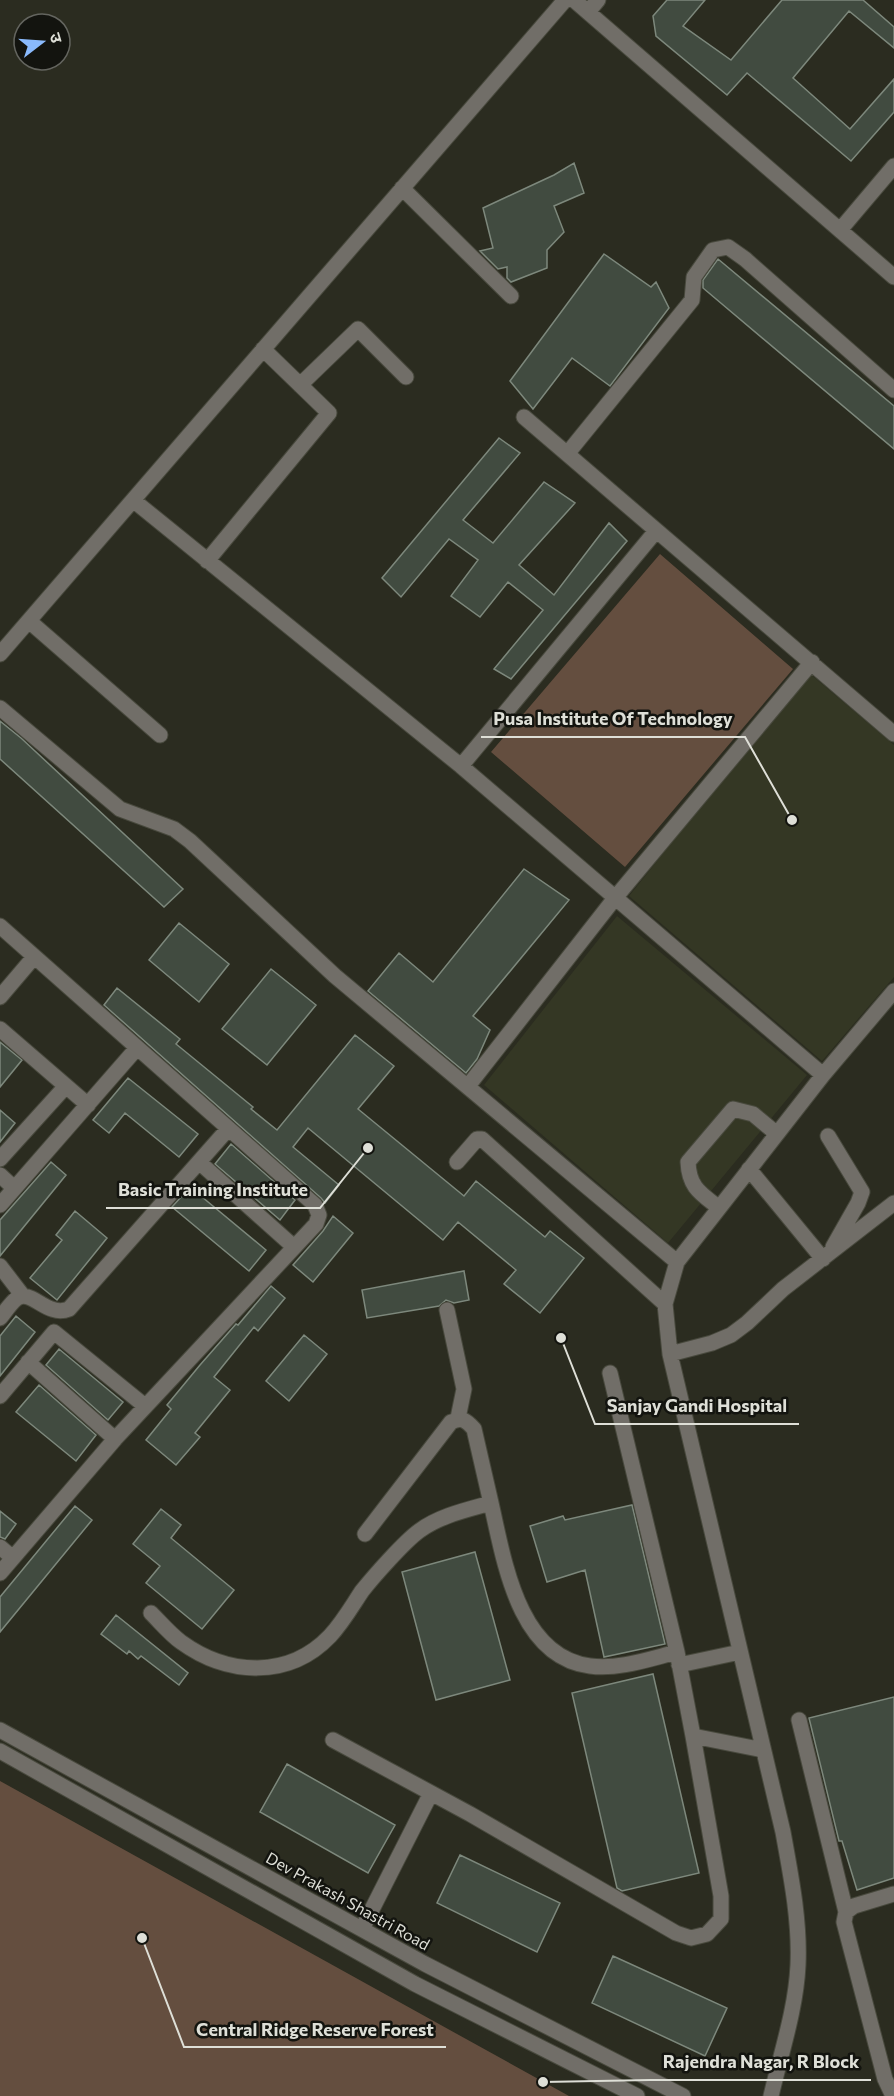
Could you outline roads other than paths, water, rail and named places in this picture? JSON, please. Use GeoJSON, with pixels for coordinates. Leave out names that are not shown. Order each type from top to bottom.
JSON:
{"type":"FeatureCollection","features":[{"type":"Feature","properties":{"kind":"street"},"geometry":{"type":"LineString","coordinates":[[0,654],[565,0]]}},
{"type":"Feature","properties":{"kind":"street"},"geometry":{"type":"LineString","coordinates":[[574,0],[593,6],[894,277]]}},
{"type":"Feature","properties":{"kind":"street"},"geometry":{"type":"LineString","coordinates":[[840,230],[894,166]]}},
{"type":"Feature","properties":{"kind":"street"},"geometry":{"type":"LineString","coordinates":[[402,188],[511,296]]}},
{"type":"Feature","properties":{"kind":"street"},"geometry":{"type":"LineString","coordinates":[[567,454],[692,300],[694,277],[713,250],[728,247],[746,258],[894,390]]}},
{"type":"Feature","properties":{"kind":"street"},"geometry":{"type":"LineString","coordinates":[[300,385],[358,329],[406,376]]}},
{"type":"Feature","properties":{"kind":"street"},"geometry":{"type":"LineString","coordinates":[[207,561],[329,413],[263,349]]}},
{"type":"Feature","properties":{"kind":"street"},"geometry":{"type":"LineString","coordinates":[[524,417],[894,734]]}},
{"type":"Feature","properties":{"kind":"street"},"geometry":{"type":"LineString","coordinates":[[133,500],[460,766],[824,1075]]}},
{"type":"Feature","properties":{"kind":"street"},"geometry":{"type":"LineString","coordinates":[[460,766],[656,531]]}},
{"type":"Feature","properties":{"kind":"street"},"geometry":{"type":"LineString","coordinates":[[29,621],[160,735]]}},
{"type":"Feature","properties":{"kind":"street"},"geometry":{"type":"LineString","coordinates":[[468,1086],[615,898],[812,662]]}},
{"type":"Feature","properties":{"kind":"street"},"geometry":{"type":"LineString","coordinates":[[0,708],[120,809],[174,829],[190,841],[335,976],[677,1262]]}},
{"type":"Feature","properties":{"kind":"street"},"geometry":{"type":"LineString","coordinates":[[0,926],[315,1205],[318,1215],[316,1224],[115,1438],[0,1573]]}},
{"type":"Feature","properties":{"kind":"street"},"geometry":{"type":"LineString","coordinates":[[0,998],[34,957]]}},
{"type":"Feature","properties":{"kind":"street"},"geometry":{"type":"LineString","coordinates":[[771,2096],[790,2020],[798,1965],[793,1888],[783,1832],[670,1354],[665,1304],[677,1262],[748,1169],[894,991]]}},
{"type":"Feature","properties":{"kind":"street"},"geometry":{"type":"LineString","coordinates":[[2,1036],[88,1105]]}},
{"type":"Feature","properties":{"kind":"street"},"geometry":{"type":"LineString","coordinates":[[0,1204],[137,1048]]}},
{"type":"Feature","properties":{"kind":"street"},"geometry":{"type":"LineString","coordinates":[[0,1159],[66,1086]]}},
{"type":"Feature","properties":{"kind":"street"},"geometry":{"type":"LineString","coordinates":[[718,1207],[698,1191],[688,1177],[688,1162],[733,1109],[753,1114],[777,1134]]}},
{"type":"Feature","properties":{"kind":"street"},"geometry":{"type":"LineString","coordinates":[[0,1318],[16,1299],[23,1296],[30,1297],[52,1311],[61,1312],[69,1309],[228,1129]]}},
{"type":"Feature","properties":{"kind":"street"},"geometry":{"type":"LineString","coordinates":[[826,1257],[858,1203],[862,1192],[828,1136]]}},
{"type":"Feature","properties":{"kind":"street"},"geometry":{"type":"LineString","coordinates":[[457,1162],[477,1139],[482,1139],[665,1304]]}},
{"type":"Feature","properties":{"kind":"street"},"geometry":{"type":"LineString","coordinates":[[199,1162],[294,1247]]}},
{"type":"Feature","properties":{"kind":"street"},"geometry":{"type":"LineString","coordinates":[[748,1169],[826,1257]]}},
{"type":"Feature","properties":{"kind":"street"},"geometry":{"type":"LineString","coordinates":[[0,1175],[14,1188]]}},
{"type":"Feature","properties":{"kind":"street"},"geometry":{"type":"LineString","coordinates":[[670,1354],[731,1335],[783,1289],[894,1203]]}},
{"type":"Feature","properties":{"kind":"street"},"geometry":{"type":"LineString","coordinates":[[0,1266],[23,1296]]}},
{"type":"Feature","properties":{"kind":"street"},"geometry":{"type":"LineString","coordinates":[[447,1310],[464,1389],[459,1419]]}},
{"type":"Feature","properties":{"kind":"street"},"geometry":{"type":"LineString","coordinates":[[0,1396],[54,1332],[146,1407]]}},
{"type":"Feature","properties":{"kind":"street"},"geometry":{"type":"LineString","coordinates":[[28,1362],[115,1438]]}},
{"type":"Feature","properties":{"kind":"street"},"geometry":{"type":"LineString","coordinates":[[333,1740],[431,1793],[676,1933],[691,1938],[707,1934],[721,1919],[721,1896],[678,1659],[610,1373]]}},
{"type":"Feature","properties":{"kind":"street"},"geometry":{"type":"LineString","coordinates":[[365,1534],[451,1422],[459,1419],[466,1420],[474,1429],[503,1558],[518,1603],[537,1635],[559,1656],[590,1666],[622,1665],[740,1652]]}},
{"type":"Feature","properties":{"kind":"street"},"geometry":{"type":"LineString","coordinates":[[151,1613],[180,1642],[209,1658],[246,1669],[279,1666],[315,1650],[332,1634],[363,1590],[419,1531],[450,1515],[490,1503]]}},
{"type":"Feature","properties":{"kind":"street"},"geometry":{"type":"LineString","coordinates":[[0,1547],[13,1558]]}},
{"type":"Feature","properties":{"kind":"street"},"geometry":{"type":"LineString","coordinates":[[799,1720],[846,1912],[844,1922],[885,2079],[893,2096]]}},
{"type":"Feature","properties":{"kind":"street","name":"Dev Prakash Shastri Road"},"geometry":{"type":"LineString","coordinates":[[0,1730],[425,1964],[682,2096]]}},
{"type":"Feature","properties":{"kind":"street"},"geometry":{"type":"LineString","coordinates":[[693,1736],[763,1750]]}},
{"type":"Feature","properties":{"kind":"street"},"geometry":{"type":"LineString","coordinates":[[0,1751],[415,1984],[637,2096]]}},
{"type":"Feature","properties":{"kind":"street"},"geometry":{"type":"LineString","coordinates":[[362,1929],[431,1793]]}},
{"type":"Feature","properties":{"kind":"street"},"geometry":{"type":"LineString","coordinates":[[846,1912],[854,1906],[894,1894]]}},
{"type":"Feature","properties":{"kind":"place","name":"Pusa Institute Of Technology"},"geometry":{"type":"Point","coordinates":[792,820]}},
{"type":"Feature","properties":{"kind":"place","name":"Basic Training Institute"},"geometry":{"type":"Point","coordinates":[368,1148]}},
{"type":"Feature","properties":{"kind":"place","name":"Sanjay Gandi Hospital"},"geometry":{"type":"Point","coordinates":[561,1338]}},
{"type":"Feature","properties":{"kind":"place","name":"Central Ridge Reserve Forest"},"geometry":{"type":"Point","coordinates":[142,1938]}},
{"type":"Feature","properties":{"kind":"place","name":"Rajendra Nagar, R Block"},"geometry":{"type":"Point","coordinates":[543,2082]}}]}
